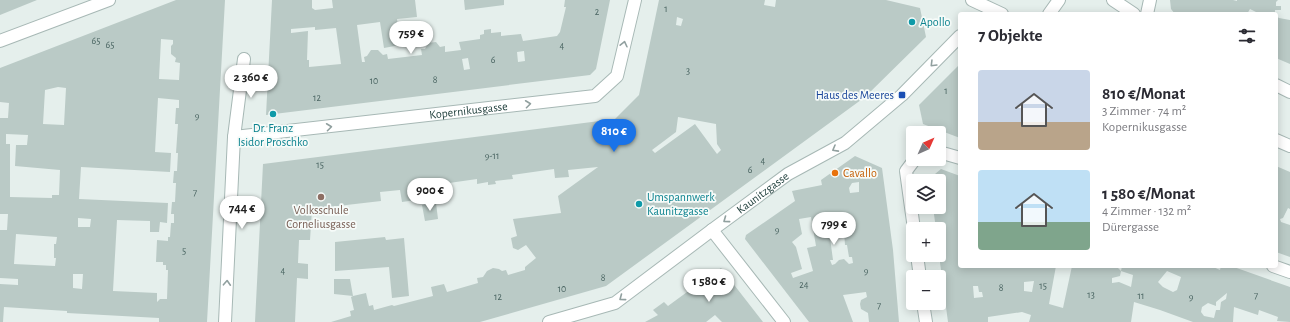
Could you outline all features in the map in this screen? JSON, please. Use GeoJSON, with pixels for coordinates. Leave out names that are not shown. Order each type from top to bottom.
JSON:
{"type":"FeatureCollection","features":[{"type":"Feature","properties":{"kind":"street"},"geometry":{"type":"LineString","coordinates":[[0,41],[109,0]]}},
{"type":"Feature","properties":{"kind":"street","name":"Kopernikusgasse"},"geometry":{"type":"LineString","coordinates":[[234,137],[595,96],[616,76],[634,0]]}},
{"type":"Feature","properties":{"kind":"street"},"geometry":{"type":"LineString","coordinates":[[972,0],[998,12]]}},
{"type":"Feature","properties":{"kind":"street"},"geometry":{"type":"LineString","coordinates":[[1050,12],[1059,0]]}},
{"type":"Feature","properties":{"kind":"street"},"geometry":{"type":"LineString","coordinates":[[1113,0],[1131,12]]}},
{"type":"Feature","properties":{"kind":"street"},"geometry":{"type":"LineString","coordinates":[[1147,12],[1150,0]]}},
{"type":"Feature","properties":{"kind":"street","name":"Kaunitzgasse"},"geometry":{"type":"LineString","coordinates":[[549,322],[615,303],[788,174],[845,143],[902,95],[958,38]]}},
{"type":"Feature","properties":{"kind":"street"},"geometry":{"type":"LineString","coordinates":[[225,322],[234,137],[244,59]]}},
{"type":"Feature","properties":{"kind":"street"},"geometry":{"type":"LineString","coordinates":[[1278,86],[1290,92]]}},
{"type":"Feature","properties":{"kind":"street"},"geometry":{"type":"LineString","coordinates":[[1278,141],[1290,146]]}},
{"type":"Feature","properties":{"kind":"street"},"geometry":{"type":"LineString","coordinates":[[946,154],[958,157]]}},
{"type":"Feature","properties":{"kind":"street"},"geometry":{"type":"LineString","coordinates":[[910,166],[906,171],[913,222]]}},
{"type":"Feature","properties":{"kind":"street"},"geometry":{"type":"LineString","coordinates":[[712,230],[784,322]]}},
{"type":"Feature","properties":{"kind":"street"},"geometry":{"type":"LineString","coordinates":[[1278,268],[1290,272]]}},
{"type":"Feature","properties":{"kind":"street"},"geometry":{"type":"LineString","coordinates":[[924,310],[926,322]]}},
{"type":"Feature","properties":{"kind":"building"},"geometry":{"type":"Polygon","coordinates":[[[0,0],[37,0],[0,15],[0,0]]]}},
{"type":"Feature","properties":{"kind":"building"},"geometry":{"type":"Polygon","coordinates":[[[176,0],[225,0],[207,322],[159,322],[159,318],[67,313],[67,311],[4,307],[3,322],[0,322],[0,284],[18,285],[18,279],[0,278],[0,230],[7,230],[8,214],[0,214],[0,118],[8,118],[9,103],[0,102],[0,68],[176,0]],[[161,39],[159,79],[179,80],[180,63],[175,62],[176,58],[171,54],[173,40],[161,39]],[[58,87],[45,90],[43,124],[64,125],[66,88],[58,87]],[[158,98],[155,152],[171,153],[170,172],[81,167],[79,199],[168,203],[167,223],[160,222],[159,232],[150,232],[150,221],[117,220],[113,291],[157,293],[157,302],[160,299],[167,299],[168,270],[166,270],[166,265],[163,265],[163,262],[156,262],[157,240],[168,241],[168,237],[170,237],[171,223],[174,223],[174,214],[171,214],[172,202],[175,202],[176,183],[173,183],[174,171],[177,171],[178,153],[176,153],[178,124],[175,124],[176,108],[179,108],[179,100],[158,98]],[[6,134],[6,144],[10,144],[10,197],[52,198],[52,195],[59,195],[60,170],[15,166],[16,145],[27,145],[28,135],[6,134]],[[78,218],[78,227],[90,227],[91,219],[78,218]],[[16,234],[14,264],[55,266],[56,258],[54,258],[54,244],[56,244],[57,237],[16,234]],[[73,274],[73,288],[82,289],[83,274],[73,274]]]}},
{"type":"Feature","properties":{"kind":"building"},"geometry":{"type":"Polygon","coordinates":[[[272,0],[312,0],[312,8],[315,10],[333,8],[332,0],[415,0],[417,17],[397,19],[400,45],[384,48],[380,22],[357,25],[362,62],[365,62],[364,57],[367,56],[371,50],[378,50],[383,55],[387,54],[388,59],[422,55],[421,49],[425,49],[428,43],[436,42],[440,47],[445,46],[445,52],[461,50],[459,42],[480,39],[480,35],[484,34],[484,30],[491,29],[491,33],[501,32],[501,36],[521,34],[523,41],[557,36],[560,32],[566,7],[564,7],[565,0],[610,0],[596,69],[590,75],[266,115],[272,0]],[[315,27],[291,29],[291,33],[308,31],[307,60],[309,60],[309,67],[341,64],[336,28],[315,30],[315,27]],[[524,51],[517,52],[518,62],[525,61],[524,51]],[[468,58],[462,59],[464,70],[470,69],[468,58]]]}},
{"type":"Feature","properties":{"kind":"building"},"geometry":{"type":"Polygon","coordinates":[[[464,0],[504,0],[504,5],[465,10],[464,0]]]}},
{"type":"Feature","properties":{"kind":"building"},"geometry":{"type":"Polygon","coordinates":[[[659,0],[765,0],[764,5],[775,7],[776,0],[886,0],[920,8],[926,37],[865,97],[606,286],[480,322],[331,322],[351,316],[350,311],[354,310],[351,297],[366,293],[369,306],[373,305],[374,310],[433,296],[431,287],[444,284],[447,292],[478,283],[477,278],[483,277],[487,271],[493,268],[502,271],[506,270],[508,275],[525,270],[525,267],[536,258],[526,245],[518,250],[513,248],[511,238],[517,236],[513,219],[561,213],[558,196],[598,167],[568,170],[569,177],[555,178],[554,169],[512,175],[513,179],[495,181],[496,184],[488,185],[488,182],[477,184],[477,179],[414,188],[416,200],[402,202],[400,190],[380,192],[381,201],[312,209],[310,240],[299,240],[298,263],[308,264],[308,279],[297,278],[295,322],[255,322],[263,164],[615,119],[639,95],[659,0]],[[677,17],[676,25],[681,26],[683,19],[677,17]],[[678,117],[676,132],[652,150],[655,153],[695,124],[717,154],[721,150],[717,144],[716,124],[678,117]]]}},
{"type":"Feature","properties":{"kind":"building"},"geometry":{"type":"Polygon","coordinates":[[[1170,0],[1278,0],[1276,2],[1276,6],[1281,6],[1281,10],[1275,10],[1275,12],[1256,12],[1250,9],[1248,12],[1173,12],[1171,9],[1170,0]]]}},
{"type":"Feature","properties":{"kind":"building"},"geometry":{"type":"Polygon","coordinates":[[[1278,17],[1290,20],[1290,64],[1278,59],[1278,17]]]}},
{"type":"Feature","properties":{"kind":"building"},"geometry":{"type":"Polygon","coordinates":[[[958,66],[958,137],[946,133],[946,126],[928,126],[923,124],[919,105],[958,66]]]}},
{"type":"Feature","properties":{"kind":"building"},"geometry":{"type":"Polygon","coordinates":[[[855,156],[882,168],[893,250],[899,322],[869,322],[868,313],[861,309],[860,304],[861,300],[867,297],[866,292],[843,295],[853,322],[809,322],[745,239],[746,235],[795,201],[792,191],[822,185],[821,180],[855,156]],[[859,182],[852,183],[849,188],[850,193],[859,192],[859,182]],[[842,213],[827,215],[833,260],[830,260],[832,265],[839,260],[844,259],[849,264],[853,263],[852,257],[849,257],[847,245],[845,245],[844,231],[839,231],[839,224],[844,224],[842,213]],[[811,217],[799,219],[802,234],[792,242],[796,247],[802,269],[791,273],[793,278],[813,271],[807,248],[816,246],[811,217]]]}},
{"type":"Feature","properties":{"kind":"building"},"geometry":{"type":"Polygon","coordinates":[[[1278,167],[1290,172],[1290,209],[1288,208],[1283,218],[1280,219],[1281,222],[1290,225],[1290,257],[1278,253],[1278,167]]]}},
{"type":"Feature","properties":{"kind":"building"},"geometry":{"type":"Polygon","coordinates":[[[941,169],[958,175],[958,268],[1056,268],[1049,304],[1063,308],[1072,268],[1118,268],[1121,271],[1122,268],[1216,268],[1220,270],[1220,268],[1237,268],[1290,287],[1290,322],[1277,321],[1278,317],[1259,310],[1258,315],[1234,307],[1233,322],[1193,322],[1134,302],[1131,322],[1029,322],[1031,315],[1022,312],[988,317],[988,322],[948,322],[946,307],[946,270],[941,270],[940,262],[946,262],[946,222],[935,222],[934,214],[946,214],[946,174],[935,174],[941,169]],[[1121,271],[1120,276],[1112,278],[1112,283],[1119,282],[1131,287],[1133,275],[1121,271]],[[1167,271],[1158,282],[1163,287],[1173,292],[1177,290],[1181,277],[1167,271]],[[1034,281],[1024,282],[1024,291],[1032,292],[1034,281]],[[973,286],[974,298],[983,297],[982,292],[979,292],[978,286],[973,286]],[[1227,293],[1216,302],[1216,306],[1208,303],[1202,307],[1201,312],[1204,316],[1214,318],[1216,310],[1220,310],[1221,302],[1226,299],[1227,293]]]}},
{"type":"Feature","properties":{"kind":"building"},"geometry":{"type":"Polygon","coordinates":[[[436,203],[438,219],[425,221],[422,205],[436,203]]]}},
{"type":"Feature","properties":{"kind":"building"},"geometry":{"type":"Polygon","coordinates":[[[385,237],[386,240],[404,238],[409,296],[392,298],[389,267],[335,271],[335,242],[385,237]]]}},
{"type":"Feature","properties":{"kind":"building"},"geometry":{"type":"Polygon","coordinates":[[[721,268],[763,322],[722,322],[715,315],[706,322],[645,322],[658,315],[653,310],[664,302],[668,306],[698,284],[694,279],[703,271],[708,278],[721,268]]]}},
{"type":"Feature","properties":{"kind":"building"},"geometry":{"type":"Polygon","coordinates":[[[334,279],[350,279],[353,296],[334,294],[334,279]]]}},
{"type":"Feature","properties":{"kind":"place","name":"Apollo"},"geometry":{"type":"Point","coordinates":[912,22]}},
{"type":"Feature","properties":{"kind":"place","name":"Haus des Meeres"},"geometry":{"type":"Point","coordinates":[902,95]}},
{"type":"Feature","properties":{"kind":"place","name":"Dr. Franz Isidor Proschko"},"geometry":{"type":"Point","coordinates":[273,114]}},
{"type":"Feature","properties":{"kind":"place","name":"Cavallo"},"geometry":{"type":"Point","coordinates":[835,173]}},
{"type":"Feature","properties":{"kind":"place","name":"Volksschule Corneliusgasse"},"geometry":{"type":"Point","coordinates":[321,197]}},
{"type":"Feature","properties":{"kind":"place","name":"Umspannwerk Kaunitzgasse"},"geometry":{"type":"Point","coordinates":[639,204]}}]}
